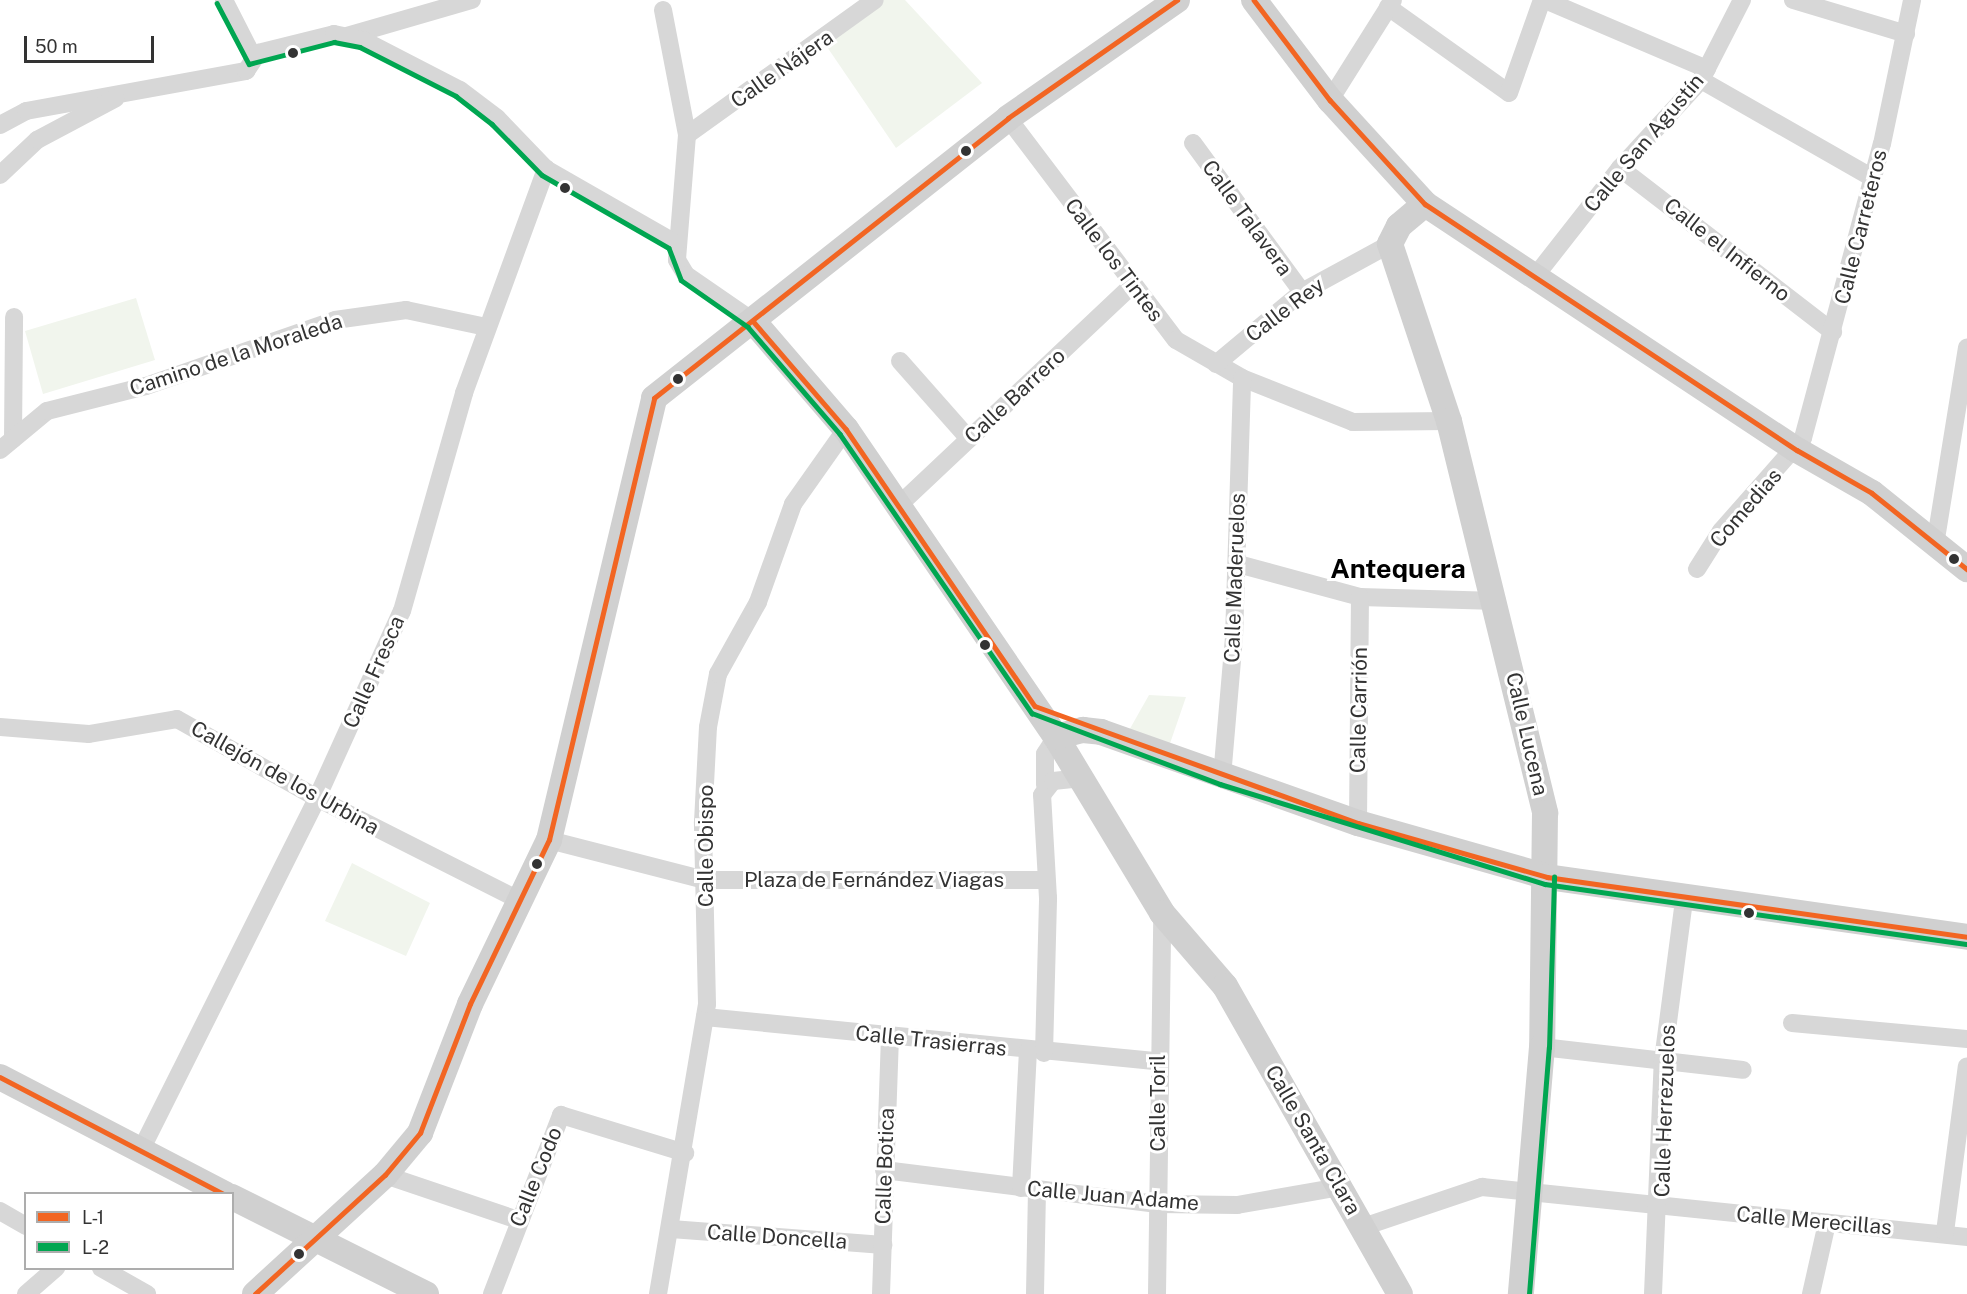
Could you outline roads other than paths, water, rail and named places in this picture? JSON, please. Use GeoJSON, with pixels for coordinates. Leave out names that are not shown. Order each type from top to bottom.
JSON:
{"type":"FeatureCollection","features":[{"type":"Feature","properties":{"kind":"street"},"geometry":{"type":"LineString","coordinates":[[224,0],[254,57]]}},
{"type":"Feature","properties":{"kind":"street"},"geometry":{"type":"LineString","coordinates":[[0,125],[26,111],[246,70],[254,57],[307,39],[345,36],[472,0]]}},
{"type":"Feature","properties":{"kind":"street","name":"Calle Nájera"},"geometry":{"type":"LineString","coordinates":[[687,135],[874,0]]}},
{"type":"Feature","properties":{"kind":"street"},"geometry":{"type":"LineString","coordinates":[[255,1294],[385,1175],[420,1133],[470,1004],[549,840],[654,398],[1008,118],[1177,0]]}},
{"type":"Feature","properties":{"kind":"street"},"geometry":{"type":"LineString","coordinates":[[1330,100],[1390,3],[1509,93],[1544,0],[1704,74],[1873,178]]}},
{"type":"Feature","properties":{"kind":"street","name":"Calle San Agustín"},"geometry":{"type":"LineString","coordinates":[[1533,279],[1620,168],[1704,74],[1742,0]]}},
{"type":"Feature","properties":{"kind":"street"},"geometry":{"type":"LineString","coordinates":[[1793,0],[1906,34]]}},
{"type":"Feature","properties":{"kind":"street","name":"Calle Carreteros"},"geometry":{"type":"LineString","coordinates":[[1797,450],[1833,332],[1873,178],[1912,0]]}},
{"type":"Feature","properties":{"kind":"street"},"geometry":{"type":"LineString","coordinates":[[1261,9],[1330,100],[1425,204],[1533,279],[1797,450],[1872,493],[1967,569]]}},
{"type":"Feature","properties":{"kind":"street"},"geometry":{"type":"LineString","coordinates":[[663,10],[687,135],[675,243],[686,274],[753,321]]}},
{"type":"Feature","properties":{"kind":"street"},"geometry":{"type":"LineString","coordinates":[[345,36],[401,58],[460,90],[497,118],[546,169],[675,243]]}},
{"type":"Feature","properties":{"kind":"street"},"geometry":{"type":"LineString","coordinates":[[0,175],[37,140],[120,95]]}},
{"type":"Feature","properties":{"kind":"street","name":"Calle los Tintes"},"geometry":{"type":"LineString","coordinates":[[1008,118],[1131,286],[1176,340],[1242,378],[1353,422],[1449,421]]}},
{"type":"Feature","properties":{"kind":"street","name":"Calle Talavera"},"geometry":{"type":"LineString","coordinates":[[1192,143],[1302,292]]}},
{"type":"Feature","properties":{"kind":"street","name":"Calle el Infierno"},"geometry":{"type":"LineString","coordinates":[[1620,168],[1833,332]]}},
{"type":"Feature","properties":{"kind":"street","name":"Calle Fresca"},"geometry":{"type":"LineString","coordinates":[[141,1150],[317,798],[402,611],[486,327],[546,169]]}},
{"type":"Feature","properties":{"kind":"street"},"geometry":{"type":"LineString","coordinates":[[1390,244],[1400,226],[1425,204]]}},
{"type":"Feature","properties":{"kind":"street","name":"Calle Rey"},"geometry":{"type":"LineString","coordinates":[[1216,364],[1302,292],[1390,244]]}},
{"type":"Feature","properties":{"kind":"street","name":"Calle Lucena"},"geometry":{"type":"LineString","coordinates":[[1390,244],[1449,421],[1497,601],[1545,813],[1547,877],[1542,1047],[1528,1190],[1521,1294]]}},
{"type":"Feature","properties":{"kind":"street","name":"Calle Barrero"},"geometry":{"type":"LineString","coordinates":[[899,505],[1131,286]]}},
{"type":"Feature","properties":{"kind":"street","name":"Camino de la Moraleda"},"geometry":{"type":"LineString","coordinates":[[7,445],[47,411],[146,386],[335,320],[406,310],[486,327]]}},
{"type":"Feature","properties":{"kind":"street","name":"Calle Santa Clara"},"geometry":{"type":"LineString","coordinates":[[753,321],[846,429],[1056,737],[1162,913],[1225,986],[1400,1294]]}},
{"type":"Feature","properties":{"kind":"street"},"geometry":{"type":"LineString","coordinates":[[7,323],[7,445]]}},
{"type":"Feature","properties":{"kind":"street"},"geometry":{"type":"LineString","coordinates":[[1935,545],[1967,348]]}},
{"type":"Feature","properties":{"kind":"street"},"geometry":{"type":"LineString","coordinates":[[900,361],[969,439]]}},
{"type":"Feature","properties":{"kind":"street","name":"Calle Maderuelos"},"geometry":{"type":"LineString","coordinates":[[1222,777],[1238,564],[1242,378]]}},
{"type":"Feature","properties":{"kind":"street","name":"Calle Obispo"},"geometry":{"type":"LineString","coordinates":[[658,1294],[685,1153],[705,1017],[708,727],[718,674],[758,602],[793,504],[846,429]]}},
{"type":"Feature","properties":{"kind":"street","name":"Comedias"},"geometry":{"type":"LineString","coordinates":[[1697,569],[1721,531],[1797,450]]}},
{"type":"Feature","properties":{"kind":"street"},"geometry":{"type":"LineString","coordinates":[[1238,564],[1360,597],[1497,601]]}},
{"type":"Feature","properties":{"kind":"street","name":"Calle Carrión"},"geometry":{"type":"LineString","coordinates":[[1358,823],[1360,597]]}},
{"type":"Feature","properties":{"kind":"street"},"geometry":{"type":"LineString","coordinates":[[1035,706],[1092,731],[1358,823],[1547,877],[1685,893],[1967,937]]}},
{"type":"Feature","properties":{"kind":"street","name":"Callejón de los Urbina"},"geometry":{"type":"LineString","coordinates":[[0,727],[89,734],[177,719],[317,798],[521,901]]}},
{"type":"Feature","properties":{"kind":"street"},"geometry":{"type":"LineString","coordinates":[[1035,1294],[1029,1189],[1044,880],[1045,754],[1056,737],[1092,731]]}},
{"type":"Feature","properties":{"kind":"street"},"geometry":{"type":"LineString","coordinates":[[1045,785],[1080,778]]}},
{"type":"Feature","properties":{"kind":"street","name":"Plaza de Fernández Viagas"},"geometry":{"type":"LineString","coordinates":[[549,840],[705,880],[1044,880]]}},
{"type":"Feature","properties":{"kind":"street","name":"Calle Herrezuelos"},"geometry":{"type":"LineString","coordinates":[[1653,1294],[1661,1206],[1663,1060],[1685,893]]}},
{"type":"Feature","properties":{"kind":"street","name":"Calle Toril"},"geometry":{"type":"LineString","coordinates":[[1157,1294],[1157,1061],[1162,913]]}},
{"type":"Feature","properties":{"kind":"street","name":"Calle Trasierras"},"geometry":{"type":"LineString","coordinates":[[705,1017],[1036,1052],[1157,1061]]}},
{"type":"Feature","properties":{"kind":"street"},"geometry":{"type":"LineString","coordinates":[[1792,1023],[1967,1039]]}},
{"type":"Feature","properties":{"kind":"street","name":"Calle Botica"},"geometry":{"type":"LineString","coordinates":[[881,1294],[890,1037]]}},
{"type":"Feature","properties":{"kind":"street"},"geometry":{"type":"LineString","coordinates":[[1542,1047],[1743,1070]]}},
{"type":"Feature","properties":{"kind":"street"},"geometry":{"type":"LineString","coordinates":[[1945,1232],[1967,1066]]}},
{"type":"Feature","properties":{"kind":"street"},"geometry":{"type":"LineString","coordinates":[[0,1077],[221,1192]]}},
{"type":"Feature","properties":{"kind":"street","name":"Calle Codo"},"geometry":{"type":"LineString","coordinates":[[492,1294],[518,1220],[561,1115],[685,1153]]}},
{"type":"Feature","properties":{"kind":"street","name":"Calle Juan Adame"},"geometry":{"type":"LineString","coordinates":[[884,1170],[1158,1204],[1237,1205],[1340,1187]]}},
{"type":"Feature","properties":{"kind":"street"},"geometry":{"type":"LineString","coordinates":[[385,1175],[518,1220]]}},
{"type":"Feature","properties":{"kind":"street","name":"Calle Merecillas"},"geometry":{"type":"LineString","coordinates":[[1363,1227],[1482,1187],[1827,1223],[1945,1232],[1967,1237]]}},
{"type":"Feature","properties":{"kind":"street"},"geometry":{"type":"LineString","coordinates":[[234,1198],[312,1240],[426,1294]]}},
{"type":"Feature","properties":{"kind":"street"},"geometry":{"type":"LineString","coordinates":[[0,1211],[24,1225]]}},
{"type":"Feature","properties":{"kind":"street"},"geometry":{"type":"LineString","coordinates":[[1811,1294],[1827,1223]]}},
{"type":"Feature","properties":{"kind":"street","name":"Calle Doncella"},"geometry":{"type":"LineString","coordinates":[[671,1229],[883,1245]]}},
{"type":"Feature","properties":{"kind":"street"},"geometry":{"type":"LineString","coordinates":[[26,1294],[55,1270]]}},
{"type":"Feature","properties":{"kind":"street"},"geometry":{"type":"LineString","coordinates":[[103,1270],[147,1294]]}},
{"type":"Feature","properties":{"kind":"district","name":"Antequera"},"geometry":{"type":"Point","coordinates":[1398,569]}}]}
